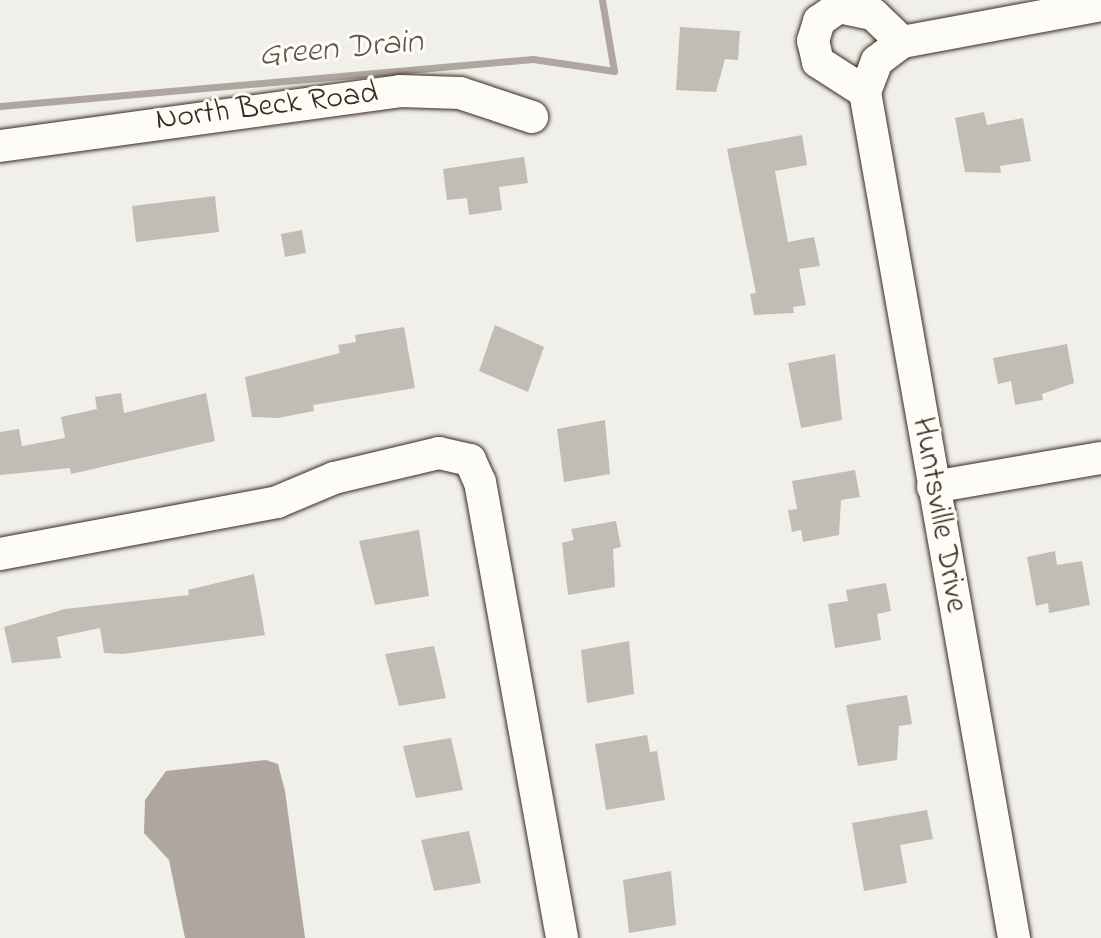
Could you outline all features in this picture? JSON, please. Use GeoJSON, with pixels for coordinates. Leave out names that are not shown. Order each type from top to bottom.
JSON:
{"type":"FeatureCollection","features":[{"type":"Feature","properties":{"kind":"street"},"geometry":{"type":"LineString","coordinates":[[902,42],[873,14],[839,7],[819,21],[813,41],[818,62],[865,92],[877,61],[902,42],[1101,5]]}},
{"type":"Feature","properties":{"kind":"street","name":"North Beck Road"},"geometry":{"type":"LineString","coordinates":[[0,146],[400,91],[460,93],[532,117]]}},
{"type":"Feature","properties":{"kind":"street","name":"Huntsville Drive"},"geometry":{"type":"LineString","coordinates":[[865,92],[1014,938]]}},
{"type":"Feature","properties":{"kind":"street"},"geometry":{"type":"LineString","coordinates":[[0,554],[277,502],[334,478],[439,453],[470,460],[480,482],[562,938]]}},
{"type":"Feature","properties":{"kind":"street"},"geometry":{"type":"LineString","coordinates":[[933,487],[1101,458]]}},
{"type":"Feature","properties":{"kind":"shaded area"},"geometry":{"type":"Polygon","coordinates":[[[266,760],[278,764],[285,791],[305,938],[185,938],[169,860],[144,833],[145,800],[166,771],[266,760]]]}},
{"type":"Feature","properties":{"kind":"building"},"geometry":{"type":"Polygon","coordinates":[[[680,27],[740,31],[738,60],[725,59],[716,92],[676,90],[680,27]]]}},
{"type":"Feature","properties":{"kind":"building"},"geometry":{"type":"Polygon","coordinates":[[[984,112],[987,125],[1023,118],[1031,161],[1000,166],[1001,173],[965,172],[955,118],[984,112]]]}},
{"type":"Feature","properties":{"kind":"building"},"geometry":{"type":"Polygon","coordinates":[[[802,135],[807,165],[775,171],[788,242],[814,237],[820,266],[799,269],[806,305],[793,307],[794,313],[754,315],[750,294],[756,293],[727,149],[802,135]]]}},
{"type":"Feature","properties":{"kind":"building"},"geometry":{"type":"Polygon","coordinates":[[[524,157],[528,183],[499,187],[502,210],[469,215],[467,198],[447,200],[443,169],[524,157]]]}},
{"type":"Feature","properties":{"kind":"building"},"geometry":{"type":"Polygon","coordinates":[[[215,196],[219,232],[136,242],[132,206],[215,196]]]}},
{"type":"Feature","properties":{"kind":"building"},"geometry":{"type":"Polygon","coordinates":[[[302,230],[306,253],[285,257],[281,234],[302,230]]]}},
{"type":"Feature","properties":{"kind":"building"},"geometry":{"type":"Polygon","coordinates":[[[495,325],[544,347],[528,392],[479,371],[495,325]]]}},
{"type":"Feature","properties":{"kind":"building"},"geometry":{"type":"Polygon","coordinates":[[[404,327],[415,388],[313,405],[314,411],[278,418],[252,417],[245,377],[340,353],[338,345],[356,342],[355,335],[404,327]]]}},
{"type":"Feature","properties":{"kind":"building"},"geometry":{"type":"Polygon","coordinates":[[[1067,344],[1074,383],[1042,394],[1043,400],[1015,405],[1011,381],[998,384],[993,358],[1067,344]]]}},
{"type":"Feature","properties":{"kind":"building"},"geometry":{"type":"Polygon","coordinates":[[[835,354],[842,420],[801,428],[788,363],[835,354]]]}},
{"type":"Feature","properties":{"kind":"building"},"geometry":{"type":"Polygon","coordinates":[[[121,393],[124,413],[206,393],[215,441],[71,474],[70,468],[0,475],[0,432],[19,429],[22,446],[65,438],[61,417],[97,409],[95,397],[121,393]]]}},
{"type":"Feature","properties":{"kind":"building"},"geometry":{"type":"Polygon","coordinates":[[[605,420],[610,474],[564,482],[557,429],[605,420]]]}},
{"type":"Feature","properties":{"kind":"building"},"geometry":{"type":"Polygon","coordinates":[[[855,470],[860,497],[841,500],[839,535],[803,542],[801,530],[792,532],[788,510],[797,509],[792,481],[855,470]]]}},
{"type":"Feature","properties":{"kind":"building"},"geometry":{"type":"Polygon","coordinates":[[[616,521],[621,547],[613,549],[615,587],[568,595],[562,543],[574,540],[571,529],[616,521]]]}},
{"type":"Feature","properties":{"kind":"building"},"geometry":{"type":"Polygon","coordinates":[[[419,530],[429,596],[375,605],[359,541],[419,530]]]}},
{"type":"Feature","properties":{"kind":"building"},"geometry":{"type":"Polygon","coordinates":[[[1055,551],[1057,565],[1082,561],[1090,605],[1049,613],[1048,603],[1036,606],[1027,557],[1055,551]]]}},
{"type":"Feature","properties":{"kind":"building"},"geometry":{"type":"Polygon","coordinates":[[[254,574],[265,635],[123,654],[104,653],[100,628],[57,637],[61,658],[12,663],[4,627],[65,609],[189,595],[188,590],[254,574]]]}},
{"type":"Feature","properties":{"kind":"building"},"geometry":{"type":"Polygon","coordinates":[[[886,583],[891,611],[877,614],[881,640],[835,648],[828,604],[848,601],[846,590],[886,583]]]}},
{"type":"Feature","properties":{"kind":"building"},"geometry":{"type":"Polygon","coordinates":[[[629,641],[634,694],[587,703],[581,650],[629,641]]]}},
{"type":"Feature","properties":{"kind":"building"},"geometry":{"type":"Polygon","coordinates":[[[434,646],[446,698],[399,706],[385,654],[434,646]]]}},
{"type":"Feature","properties":{"kind":"building"},"geometry":{"type":"Polygon","coordinates":[[[907,695],[912,724],[899,726],[897,760],[858,766],[846,705],[907,695]]]}},
{"type":"Feature","properties":{"kind":"building"},"geometry":{"type":"Polygon","coordinates":[[[647,735],[650,752],[657,751],[665,800],[606,810],[595,744],[647,735]]]}},
{"type":"Feature","properties":{"kind":"building"},"geometry":{"type":"Polygon","coordinates":[[[451,738],[463,790],[416,798],[403,746],[451,738]]]}},
{"type":"Feature","properties":{"kind":"building"},"geometry":{"type":"Polygon","coordinates":[[[927,810],[933,839],[900,845],[907,883],[864,891],[852,823],[927,810]]]}},
{"type":"Feature","properties":{"kind":"building"},"geometry":{"type":"Polygon","coordinates":[[[469,831],[481,883],[434,891],[421,840],[469,831]]]}},
{"type":"Feature","properties":{"kind":"building"},"geometry":{"type":"Polygon","coordinates":[[[671,871],[676,925],[629,933],[623,880],[671,871]]]}},
{"type":"Feature","properties":{"kind":"waterway","name":"Green Drain"},"geometry":{"type":"LineString","coordinates":[[0,106],[533,59],[614,71],[602,0]]}}]}
